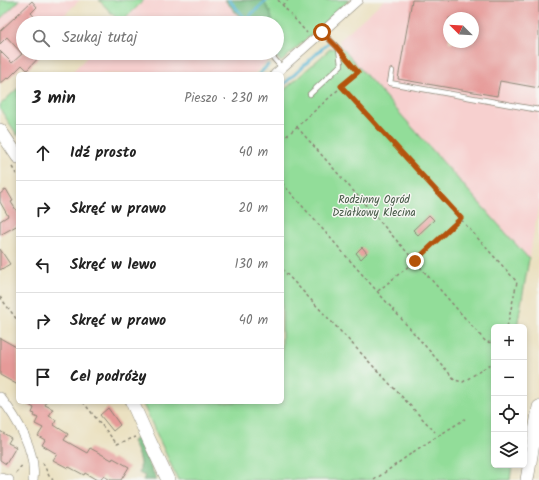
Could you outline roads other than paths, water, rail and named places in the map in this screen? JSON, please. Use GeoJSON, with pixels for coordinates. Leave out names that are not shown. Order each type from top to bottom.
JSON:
{"type":"FeatureCollection","features":[{"type":"Feature","properties":{"kind":"street"},"geometry":{"type":"LineString","coordinates":[[278,71],[358,0]]}},
{"type":"Feature","properties":{"kind":"street"},"geometry":{"type":"LineString","coordinates":[[0,130],[16,154]]}},
{"type":"Feature","properties":{"kind":"street"},"geometry":{"type":"LineString","coordinates":[[0,397],[17,422],[32,453],[35,470],[33,480]]}},
{"type":"Feature","properties":{"kind":"street"},"geometry":{"type":"LineString","coordinates":[[133,404],[168,480]]}},
{"type":"Feature","properties":{"kind":"street"},"geometry":{"type":"LineString","coordinates":[[527,480],[539,407]]}},
{"type":"Feature","properties":{"kind":"street"},"geometry":{"type":"LineString","coordinates":[[0,478],[11,477]]}},
{"type":"Feature","properties":{"kind":"lane"},"geometry":{"type":"LineString","coordinates":[[310,94],[341,65],[339,49],[322,32]]}},
{"type":"Feature","properties":{"kind":"lane"},"geometry":{"type":"LineString","coordinates":[[272,60],[278,71]]}},
{"type":"Feature","properties":{"kind":"lane"},"geometry":{"type":"LineString","coordinates":[[392,70],[390,83],[539,109]]}},
{"type":"Feature","properties":{"kind":"waterway"},"geometry":{"type":"LineString","coordinates":[[229,0],[243,16]]}},
{"type":"Feature","properties":{"kind":"waterway"},"geometry":{"type":"LineString","coordinates":[[249,16],[267,0]]}},
{"type":"Feature","properties":{"kind":"waterway"},"geometry":{"type":"LineString","coordinates":[[284,84],[328,43]]}},
{"type":"Feature","properties":{"kind":"waterway"},"geometry":{"type":"LineString","coordinates":[[261,72],[268,65]]}},
{"type":"Feature","properties":{"kind":"park label","name":"Rodzinny Ogród Działkowy Klecina"},"geometry":{"type":"Point","coordinates":[374,206]}}]}
